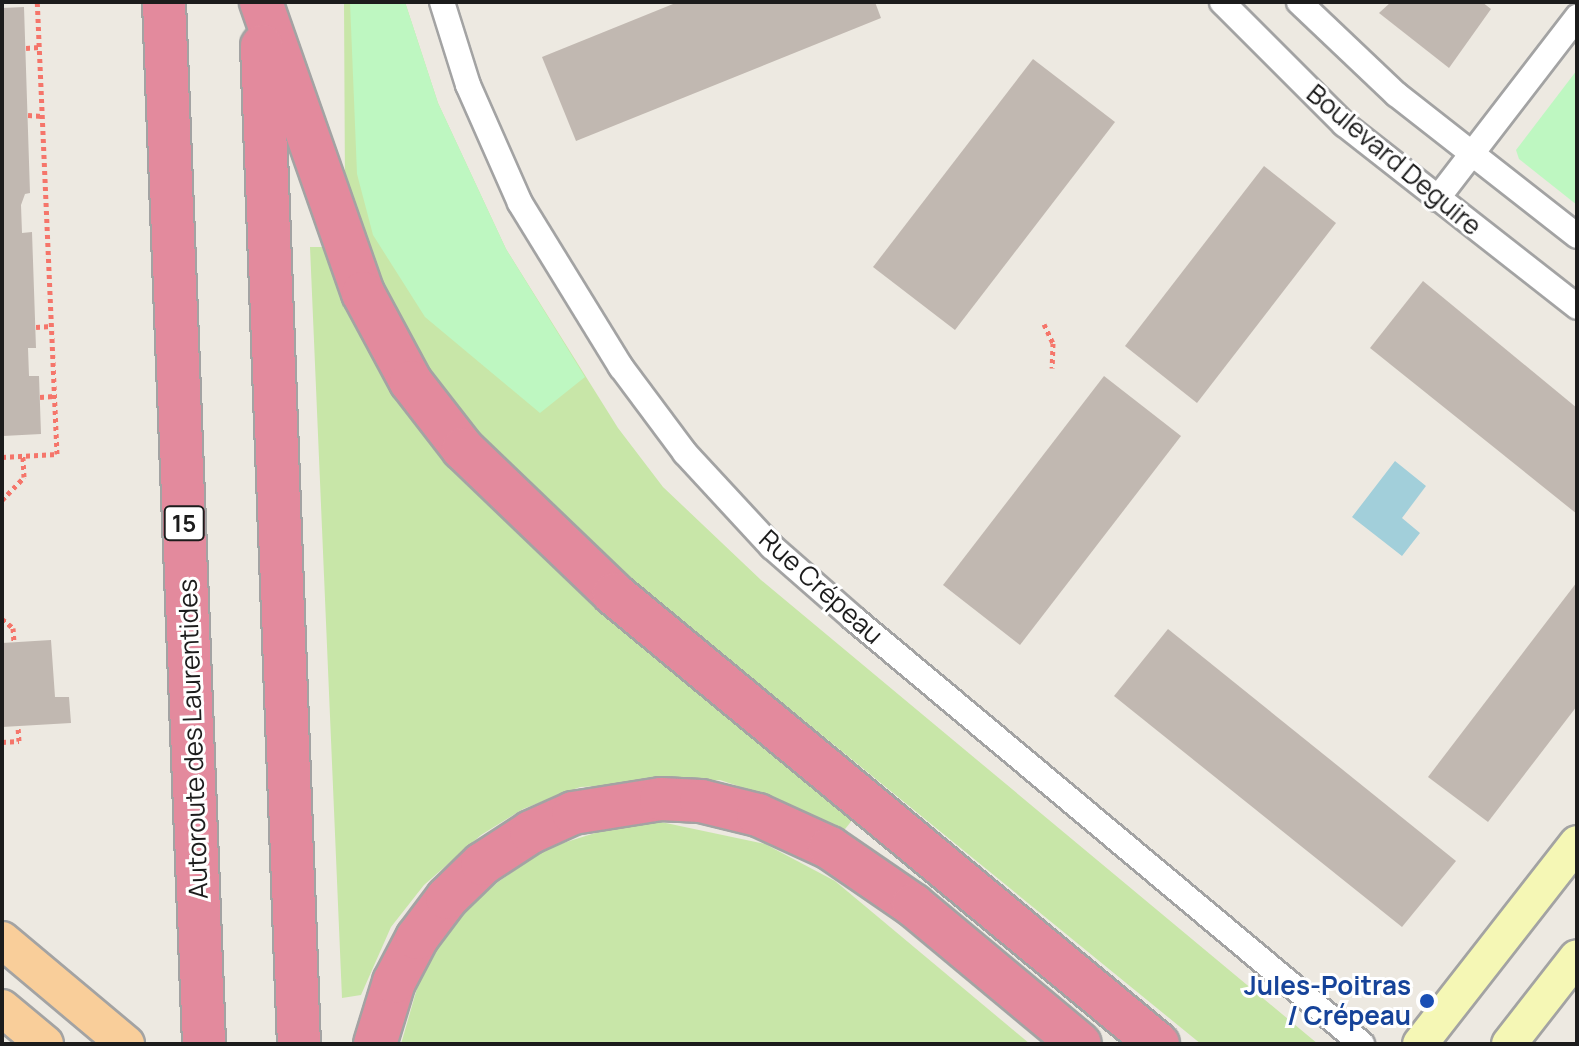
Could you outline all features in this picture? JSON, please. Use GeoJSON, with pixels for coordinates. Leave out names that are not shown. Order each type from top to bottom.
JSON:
{"type":"FeatureCollection","features":[{"type":"Feature","properties":{"kind":"highway","name":"Autoroute des Laurentides"},"geometry":{"type":"LineString","coordinates":[[164,2],[204,1044]]}},
{"type":"Feature","properties":{"kind":"highway"},"geometry":{"type":"LineString","coordinates":[[261,2],[299,1044]]}},
{"type":"Feature","properties":{"kind":"highway"},"geometry":{"type":"LineString","coordinates":[[261,2],[363,293],[411,382],[463,449],[614,594],[1158,1044]]}},
{"type":"Feature","properties":{"kind":"highway"},"geometry":{"type":"LineString","coordinates":[[375,1044],[394,982],[417,938],[447,898],[482,864],[531,832],[573,813],[661,799],[748,812],[830,848],[913,905],[1080,1044]]}},
{"type":"Feature","properties":{"kind":"main road"},"geometry":{"type":"LineString","coordinates":[[2,940],[115,1035]]}},
{"type":"Feature","properties":{"kind":"main road"},"geometry":{"type":"LineString","coordinates":[[2,1008],[45,1044]]}},
{"type":"Feature","properties":{"kind":"street","name":"Rue Crépeau"},"geometry":{"type":"LineString","coordinates":[[442,2],[468,85],[520,203],[621,367],[685,453],[772,547],[853,618],[1362,1044]]}},
{"type":"Feature","properties":{"kind":"street","name":"Boulevard Deguire"},"geometry":{"type":"LineString","coordinates":[[1222,2],[1344,124],[1577,307]]}},
{"type":"Feature","properties":{"kind":"street","name":"Boulevard Deguire"},"geometry":{"type":"LineString","coordinates":[[1299,2],[1396,94],[1577,236]]}},
{"type":"Feature","properties":{"kind":"street"},"geometry":{"type":"LineString","coordinates":[[1437,199],[1577,17]]}},
{"type":"Feature","properties":{"kind":"street"},"geometry":{"type":"LineString","coordinates":[[1420,1044],[1577,843]]}},
{"type":"Feature","properties":{"kind":"street"},"geometry":{"type":"LineString","coordinates":[[1509,1044],[1577,957]]}},
{"type":"Feature","properties":{"kind":"path"},"geometry":{"type":"LineString","coordinates":[[2,457],[57,454],[37,2]]}},
{"type":"Feature","properties":{"kind":"path"},"geometry":{"type":"LineString","coordinates":[[26,48],[39,47]]}},
{"type":"Feature","properties":{"kind":"path"},"geometry":{"type":"LineString","coordinates":[[28,115],[42,116]]}},
{"type":"Feature","properties":{"kind":"path"},"geometry":{"type":"LineString","coordinates":[[1044,324],[1053,343],[1052,368]]}},
{"type":"Feature","properties":{"kind":"path"},"geometry":{"type":"LineString","coordinates":[[36,327],[51,326]]}},
{"type":"Feature","properties":{"kind":"path"},"geometry":{"type":"LineString","coordinates":[[40,397],[54,396]]}},
{"type":"Feature","properties":{"kind":"path"},"geometry":{"type":"LineString","coordinates":[[2,500],[24,477],[23,456]]}},
{"type":"Feature","properties":{"kind":"path"},"geometry":{"type":"LineString","coordinates":[[2,619],[13,628],[14,642]]}},
{"type":"Feature","properties":{"kind":"path"},"geometry":{"type":"LineString","coordinates":[[2,742],[19,741],[18,726]]}},
{"type":"Feature","properties":{"kind":"green space"},"geometry":{"type":"Polygon","coordinates":[[[344,2],[405,2],[438,103],[506,249],[618,428],[663,487],[761,580],[1318,1044],[1201,1044],[547,511],[463,418],[393,313],[345,192],[344,2]]]}},
{"type":"Feature","properties":{"kind":"green space"},"geometry":{"type":"Polygon","coordinates":[[[350,2],[405,2],[438,103],[506,249],[585,377],[540,413],[425,317],[373,235],[357,174],[350,2]]]}},
{"type":"Feature","properties":{"kind":"green space"},"geometry":{"type":"Polygon","coordinates":[[[1577,70],[1577,205],[1519,159],[1516,150],[1577,70]]]}},
{"type":"Feature","properties":{"kind":"green space"},"geometry":{"type":"Polygon","coordinates":[[[310,247],[322,247],[381,370],[448,465],[501,517],[853,819],[842,833],[771,797],[720,780],[580,787],[523,809],[481,835],[424,885],[391,927],[361,995],[342,998],[310,247]]]}},
{"type":"Feature","properties":{"kind":"green space"},"geometry":{"type":"Polygon","coordinates":[[[661,822],[765,844],[835,881],[1030,1044],[401,1044],[424,964],[465,911],[498,882],[547,848],[608,829],[661,822]]]}},
{"type":"Feature","properties":{"kind":"water"},"geometry":{"type":"Polygon","coordinates":[[[1395,461],[1426,486],[1402,518],[1420,533],[1402,556],[1352,517],[1395,461]]]}},
{"type":"Feature","properties":{"kind":"building"},"geometry":{"type":"Polygon","coordinates":[[[678,2],[875,2],[881,18],[576,141],[542,57],[678,2]]]}},
{"type":"Feature","properties":{"kind":"building"},"geometry":{"type":"Polygon","coordinates":[[[1391,2],[1482,2],[1491,9],[1449,68],[1379,13],[1391,2]]]}},
{"type":"Feature","properties":{"kind":"building"},"geometry":{"type":"Polygon","coordinates":[[[24,7],[30,193],[25,194],[21,205],[22,233],[32,232],[36,348],[28,348],[29,376],[39,376],[41,434],[3,436],[2,8],[24,7]]]}},
{"type":"Feature","properties":{"kind":"building"},"geometry":{"type":"Polygon","coordinates":[[[1033,59],[1115,122],[955,330],[873,267],[1033,59]]]}},
{"type":"Feature","properties":{"kind":"building"},"geometry":{"type":"Polygon","coordinates":[[[1264,166],[1336,223],[1197,403],[1125,346],[1264,166]]]}},
{"type":"Feature","properties":{"kind":"building"},"geometry":{"type":"Polygon","coordinates":[[[1423,281],[1577,408],[1577,514],[1370,348],[1423,281]]]}},
{"type":"Feature","properties":{"kind":"building"},"geometry":{"type":"Polygon","coordinates":[[[1104,376],[1181,436],[1020,645],[943,585],[1104,376]]]}},
{"type":"Feature","properties":{"kind":"building"},"geometry":{"type":"Polygon","coordinates":[[[1577,582],[1577,706],[1488,822],[1428,777],[1577,582]]]}},
{"type":"Feature","properties":{"kind":"building"},"geometry":{"type":"Polygon","coordinates":[[[1168,629],[1456,861],[1402,927],[1114,696],[1168,629]]]}},
{"type":"Feature","properties":{"kind":"building"},"geometry":{"type":"Polygon","coordinates":[[[51,640],[55,697],[69,697],[71,723],[2,727],[2,643],[51,640]]]}},
{"type":"Feature","properties":{"kind":"place","name":"Jules-Poitras / Crépeau"},"geometry":{"type":"Point","coordinates":[1427,1001]}}]}
